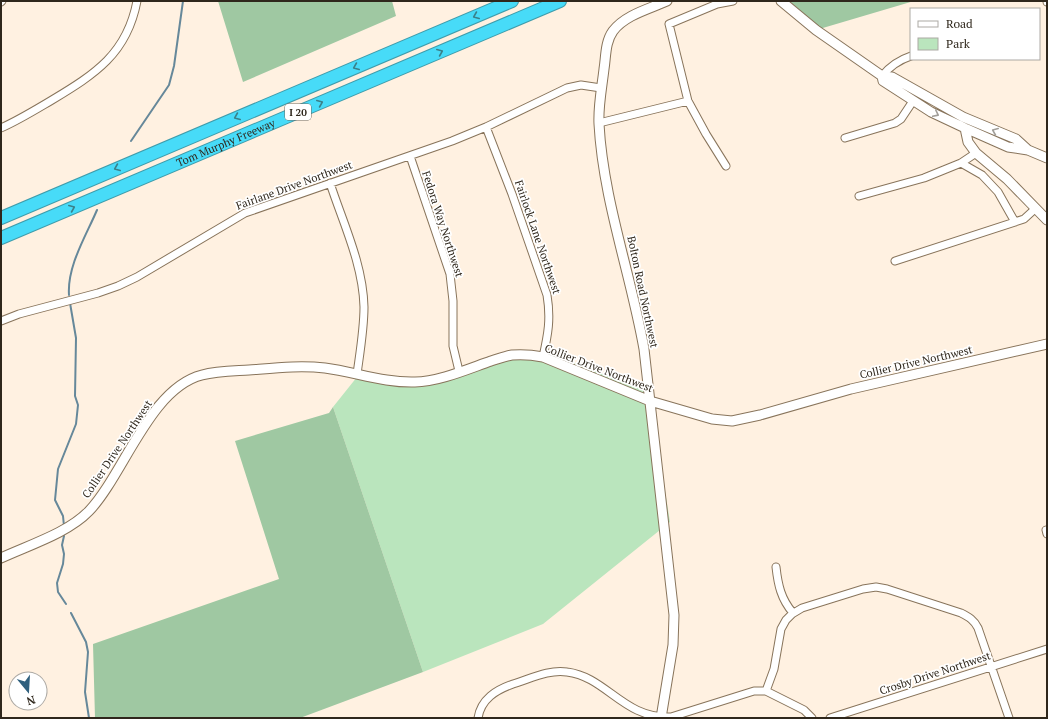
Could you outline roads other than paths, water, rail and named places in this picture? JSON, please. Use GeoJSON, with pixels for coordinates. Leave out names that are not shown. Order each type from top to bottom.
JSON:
{"type":"FeatureCollection","features":[{"type":"Feature","properties":{"kind":"highway","name":"Tom Murphy Freeway"},"geometry":{"type":"LineString","coordinates":[[1,218],[512,1]]}},
{"type":"Feature","properties":{"kind":"highway","name":"Tom Murphy Freeway"},"geometry":{"type":"LineString","coordinates":[[1,239],[560,1]]}},
{"type":"Feature","properties":{"kind":"main road","name":"Bolton Road Northwest"},"geometry":{"type":"LineString","coordinates":[[661,718],[673,645],[674,615],[650,401],[638,313],[612,207],[604,166],[599,123],[601,88],[607,43],[612,33],[618,24],[629,17],[667,1]]}},
{"type":"Feature","properties":{"kind":"main road"},"geometry":{"type":"LineString","coordinates":[[780,1],[816,30],[882,76],[892,77],[964,117],[1016,140],[1028,150]]}},
{"type":"Feature","properties":{"kind":"main road"},"geometry":{"type":"LineString","coordinates":[[882,76],[883,81],[931,112],[1008,147],[1028,150],[1047,158]]}},
{"type":"Feature","properties":{"kind":"main road"},"geometry":{"type":"LineString","coordinates":[[965,128],[968,142],[976,153],[1007,179],[1047,220]]}},
{"type":"Feature","properties":{"kind":"main road","name":"Collier Drive Northwest"},"geometry":{"type":"LineString","coordinates":[[1,558],[71,526],[85,515],[100,498],[153,413],[176,389],[191,379],[212,373],[298,366],[324,368],[390,380],[415,382],[433,380],[510,355],[527,354],[543,357],[650,401],[712,419],[732,421],[760,415],[851,388],[1047,344]]}},
{"type":"Feature","properties":{"kind":"street"},"geometry":{"type":"LineString","coordinates":[[1,128],[82,82],[101,68],[118,48],[128,30],[137,1]]}},
{"type":"Feature","properties":{"kind":"street"},"geometry":{"type":"LineString","coordinates":[[726,166],[706,134],[688,100],[669,24],[717,4],[733,1]]}},
{"type":"Feature","properties":{"kind":"street"},"geometry":{"type":"LineString","coordinates":[[882,76],[895,64],[910,56]]}},
{"type":"Feature","properties":{"kind":"street","name":"Fairlane Drive Northwest"},"geometry":{"type":"LineString","coordinates":[[1,321],[19,314],[98,294],[118,286],[137,277],[245,213],[452,141],[486,127],[567,88],[582,86],[601,88]]}},
{"type":"Feature","properties":{"kind":"street"},"geometry":{"type":"LineString","coordinates":[[599,123],[688,100]]}},
{"type":"Feature","properties":{"kind":"street"},"geometry":{"type":"LineString","coordinates":[[845,138],[895,123],[901,119],[913,101]]}},
{"type":"Feature","properties":{"kind":"street","name":"Fairlock Lane Northwest"},"geometry":{"type":"LineString","coordinates":[[486,127],[512,194],[547,295],[550,310],[550,324],[543,357]]}},
{"type":"Feature","properties":{"kind":"street"},"geometry":{"type":"LineString","coordinates":[[859,196],[924,178],[961,163],[976,153]]}},
{"type":"Feature","properties":{"kind":"street","name":"Fedora Way Northwest"},"geometry":{"type":"LineString","coordinates":[[410,156],[450,274],[454,301],[453,346],[459,371]]}},
{"type":"Feature","properties":{"kind":"street"},"geometry":{"type":"LineString","coordinates":[[961,163],[982,175],[998,192],[1015,222]]}},
{"type":"Feature","properties":{"kind":"street"},"geometry":{"type":"LineString","coordinates":[[330,183],[355,256],[362,286],[363,325],[357,374]]}},
{"type":"Feature","properties":{"kind":"street"},"geometry":{"type":"LineString","coordinates":[[895,261],[1024,219],[1036,208]]}},
{"type":"Feature","properties":{"kind":"street"},"geometry":{"type":"LineString","coordinates":[[776,568],[777,583],[781,595],[786,605],[793,613]]}},
{"type":"Feature","properties":{"kind":"street"},"geometry":{"type":"LineString","coordinates":[[766,691],[774,669],[781,629],[786,620],[793,613],[802,608],[863,589],[876,587],[887,589],[961,613],[969,617],[978,628],[1009,718]]}},
{"type":"Feature","properties":{"kind":"street","name":"Crosby Drive Northwest"},"geometry":{"type":"LineString","coordinates":[[830,718],[1047,649]]}},
{"type":"Feature","properties":{"kind":"street"},"geometry":{"type":"LineString","coordinates":[[478,718],[482,706],[487,698],[494,692],[551,672],[566,671],[582,675],[592,680],[628,708],[661,718],[671,717],[754,691],[766,691],[804,710],[812,718]]}},
{"type":"Feature","properties":{"kind":"waterway"},"geometry":{"type":"LineString","coordinates":[[131,141],[169,85],[174,66],[183,1]]}},
{"type":"Feature","properties":{"kind":"waterway"},"geometry":{"type":"LineString","coordinates":[[69,295],[69,284],[74,262],[97,210]]}},
{"type":"Feature","properties":{"kind":"waterway"},"geometry":{"type":"LineString","coordinates":[[64,526],[63,516],[55,500],[58,469],[76,424],[78,405],[75,396],[76,338],[70,303]]}},
{"type":"Feature","properties":{"kind":"waterway"},"geometry":{"type":"LineString","coordinates":[[64,536],[62,545],[64,554],[63,564],[57,583],[58,592],[66,604]]}},
{"type":"Feature","properties":{"kind":"waterway"},"geometry":{"type":"LineString","coordinates":[[71,613],[86,642],[88,652],[85,692],[89,718]]}}]}
